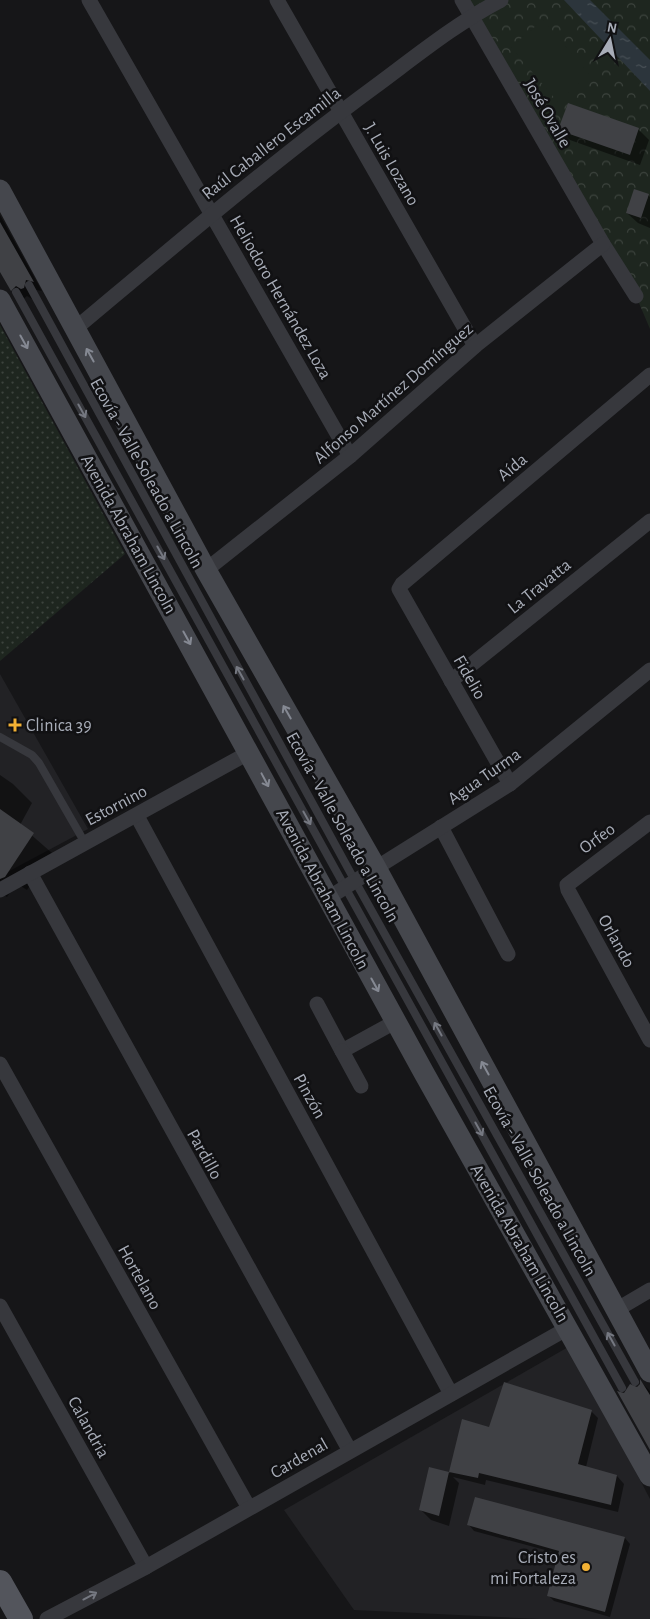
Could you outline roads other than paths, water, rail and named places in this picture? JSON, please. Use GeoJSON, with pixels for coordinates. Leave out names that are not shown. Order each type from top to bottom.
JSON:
{"type":"FeatureCollection","features":[{"type":"Feature","properties":{"kind":"main road"},"geometry":{"type":"LineString","coordinates":[[0,190],[206,570],[376,868],[616,1310],[642,1377]]}},
{"type":"Feature","properties":{"kind":"main road","name":"Avenida Abraham Lincoln"},"geometry":{"type":"LineString","coordinates":[[8,296],[250,752],[343,889],[396,1022],[650,1476]]}},
{"type":"Feature","properties":{"kind":"main road"},"geometry":{"type":"LineString","coordinates":[[0,1582],[21,1619]]}},
{"type":"Feature","properties":{"kind":"street","name":"Heliodoro Hernández Loza"},"geometry":{"type":"LineString","coordinates":[[89,0],[350,456]]}},
{"type":"Feature","properties":{"kind":"street","name":"J. Luis Lozano"},"geometry":{"type":"LineString","coordinates":[[277,0],[475,346]]}},
{"type":"Feature","properties":{"kind":"street","name":"José Ovalle"},"geometry":{"type":"LineString","coordinates":[[462,0],[603,244],[636,296]]}},
{"type":"Feature","properties":{"kind":"street","name":"Raúl Caballero Escamilla"},"geometry":{"type":"LineString","coordinates":[[75,329],[212,214],[340,112],[470,16],[501,0]]}},
{"type":"Feature","properties":{"kind":"street","name":"Alfonso Martínez Domínguez"},"geometry":{"type":"LineString","coordinates":[[206,570],[350,456],[475,346],[603,244]]}},
{"type":"Feature","properties":{"kind":"street","name":"Aída"},"geometry":{"type":"LineString","coordinates":[[399,589],[402,584],[650,375]]}},
{"type":"Feature","properties":{"kind":"street","name":"La Travatta"},"geometry":{"type":"LineString","coordinates":[[451,681],[650,521]]}},
{"type":"Feature","properties":{"kind":"street","name":"Fidelio"},"geometry":{"type":"LineString","coordinates":[[399,589],[510,784]]}},
{"type":"Feature","properties":{"kind":"street","name":"Agua Turma"},"geometry":{"type":"LineString","coordinates":[[343,889],[510,784],[650,670]]}},
{"type":"Feature","properties":{"kind":"street","name":"Estornino"},"geometry":{"type":"LineString","coordinates":[[0,890],[250,752]]}},
{"type":"Feature","properties":{"kind":"street","name":"Pinzón"},"geometry":{"type":"LineString","coordinates":[[137,816],[451,1394]]}},
{"type":"Feature","properties":{"kind":"street","name":"Orfeo"},"geometry":{"type":"LineString","coordinates":[[567,885],[650,822]]}},
{"type":"Feature","properties":{"kind":"street"},"geometry":{"type":"LineString","coordinates":[[441,827],[508,954]]}},
{"type":"Feature","properties":{"kind":"street","name":"Pardillo"},"geometry":{"type":"LineString","coordinates":[[30,873],[350,1451]]}},
{"type":"Feature","properties":{"kind":"street","name":"Orlando"},"geometry":{"type":"LineString","coordinates":[[567,885],[650,1040]]}},
{"type":"Feature","properties":{"kind":"street"},"geometry":{"type":"LineString","coordinates":[[318,1004],[361,1086]]}},
{"type":"Feature","properties":{"kind":"street"},"geometry":{"type":"LineString","coordinates":[[342,1051],[396,1022]]}},
{"type":"Feature","properties":{"kind":"street","name":"Hortelano"},"geometry":{"type":"LineString","coordinates":[[0,1064],[249,1508]]}},
{"type":"Feature","properties":{"kind":"street"},"geometry":{"type":"LineString","coordinates":[[616,1310],[650,1290]]}},
{"type":"Feature","properties":{"kind":"street","name":"Calandria"},"geometry":{"type":"LineString","coordinates":[[0,1306],[146,1567]]}},
{"type":"Feature","properties":{"kind":"street","name":"Cardenal"},"geometry":{"type":"LineString","coordinates":[[47,1619],[146,1567],[568,1328]]}},
{"type":"Feature","properties":{"kind":"lane","name":"Ecovía - Valle Soleado a Lincoln"},"geometry":{"type":"LineString","coordinates":[[29,285],[343,889],[642,1377]]}},
{"type":"Feature","properties":{"kind":"lane"},"geometry":{"type":"LineString","coordinates":[[8,296],[622,1388]]}},
{"type":"Feature","properties":{"kind":"lane"},"geometry":{"type":"LineString","coordinates":[[0,737],[32,755],[39,763],[85,843]]}},
{"type":"Feature","properties":{"kind":"water"},"geometry":{"type":"Polygon","coordinates":[[[564,0],[590,0],[650,60],[650,91],[564,0]]]}},
{"type":"Feature","properties":{"kind":"place","name":"Clinica 39"},"geometry":{"type":"Point","coordinates":[15,725]}},
{"type":"Feature","properties":{"kind":"place","name":"Cristo es mi Fortaleza"},"geometry":{"type":"Point","coordinates":[586,1567]}}]}
